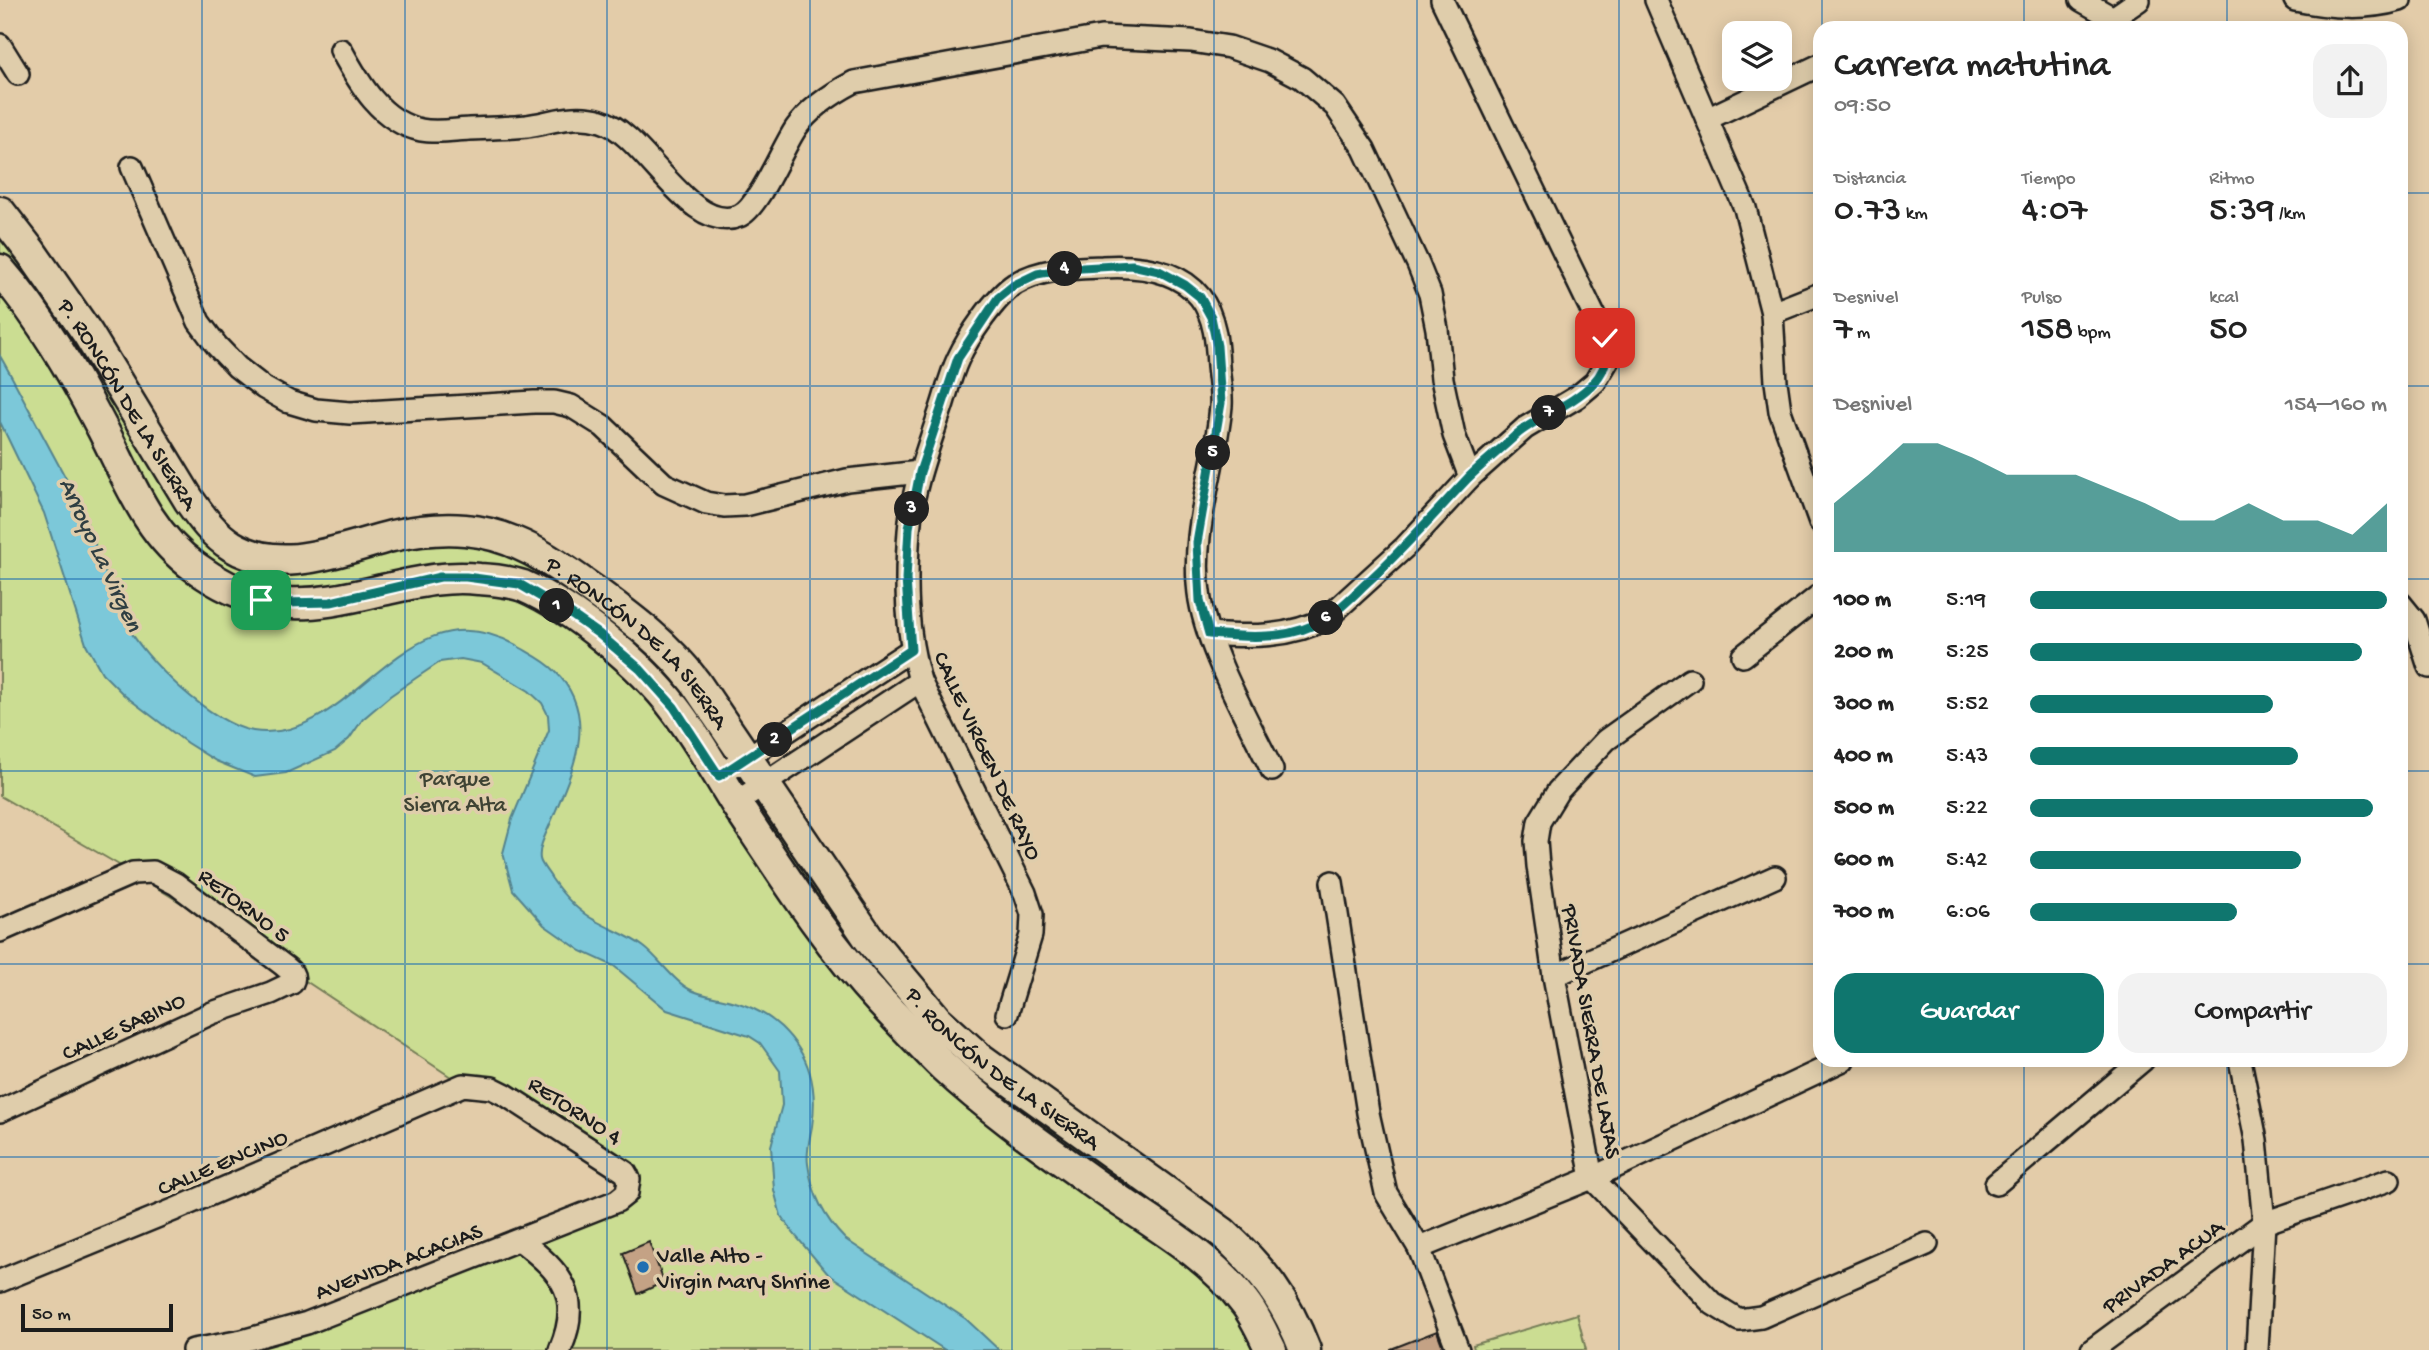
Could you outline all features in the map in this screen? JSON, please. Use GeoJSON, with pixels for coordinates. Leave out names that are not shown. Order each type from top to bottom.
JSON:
{"type":"FeatureCollection","features":[{"type":"Feature","properties":{"kind":"street"},"geometry":{"type":"LineString","coordinates":[[1209,634],[1250,637],[1282,634],[1327,618],[1405,547],[1470,477],[1525,428],[1577,397],[1595,382],[1608,360],[1605,338],[1442,0]]}},
{"type":"Feature","properties":{"kind":"street"},"geometry":{"type":"LineString","coordinates":[[1656,0],[1745,208],[1772,313],[1780,411],[1813,503]]}},
{"type":"Feature","properties":{"kind":"street"},"geometry":{"type":"LineString","coordinates":[[2081,0],[2107,21]]}},
{"type":"Feature","properties":{"kind":"street"},"geometry":{"type":"LineString","coordinates":[[2112,21],[2138,0]]}},
{"type":"Feature","properties":{"kind":"street"},"geometry":{"type":"LineString","coordinates":[[2295,0],[2353,7],[2384,5],[2400,0]]}},
{"type":"Feature","properties":{"kind":"street"},"geometry":{"type":"LineString","coordinates":[[341,50],[357,81],[376,104],[409,126],[423,131],[527,125],[564,118],[583,117],[603,121],[622,132],[689,202],[708,215],[728,218],[741,216],[752,204],[797,126],[831,94],[854,82],[1101,37],[1191,41],[1229,47],[1270,61],[1302,78],[1335,106],[1364,149],[1430,294],[1454,435],[1470,477]]}},
{"type":"Feature","properties":{"kind":"street"},"geometry":{"type":"LineString","coordinates":[[0,45],[18,74]]}},
{"type":"Feature","properties":{"kind":"street"},"geometry":{"type":"LineString","coordinates":[[1707,119],[1813,68]]}},
{"type":"Feature","properties":{"kind":"street"},"geometry":{"type":"LineString","coordinates":[[132,167],[199,322],[237,367],[264,388],[289,402],[316,410],[350,413],[534,402],[554,402],[571,406],[603,426],[664,484],[706,503],[724,506],[745,505],[847,480],[920,472]]}},
{"type":"Feature","properties":{"kind":"street","name":"P. RONCÓN DE LA SIERRA"},"geometry":{"type":"LineString","coordinates":[[0,212],[88,334],[189,500],[206,523],[231,545],[257,556],[310,558],[391,537],[433,531],[464,530],[489,533],[515,541],[545,557],[633,619],[665,646],[695,682],[870,940],[937,1020],[978,1057],[1223,1233],[1263,1273],[1285,1304],[1305,1350]]}},
{"type":"Feature","properties":{"kind":"street","name":"CALLE VIRGEN DE RAYO"},"geometry":{"type":"LineString","coordinates":[[1007,1014],[1031,935],[1032,914],[1025,892],[920,681],[911,650],[906,579],[909,528],[920,472],[958,358],[998,298],[1014,285],[1037,274],[1065,269],[1132,265],[1159,271],[1185,285],[1200,297],[1211,317],[1217,346],[1221,403],[1197,543],[1200,601],[1209,634],[1272,770]]}},
{"type":"Feature","properties":{"kind":"street","name":"P. RONCÓN DE LA SIERRA"},"geometry":{"type":"LineString","coordinates":[[0,270],[24,300],[66,363],[148,518],[175,552],[197,569],[242,595],[283,603],[331,602],[440,577],[466,577],[519,584],[599,634],[640,669],[674,707],[735,803],[847,963],[913,1035],[981,1098],[1086,1178],[1187,1248],[1246,1304],[1271,1350]]}},
{"type":"Feature","properties":{"kind":"street"},"geometry":{"type":"LineString","coordinates":[[1772,313],[1813,297]]}},
{"type":"Feature","properties":{"kind":"street"},"geometry":{"type":"LineString","coordinates":[[1743,656],[1813,601]]}},
{"type":"Feature","properties":{"kind":"street"},"geometry":{"type":"LineString","coordinates":[[2408,613],[2414,620],[2429,667]]}},
{"type":"Feature","properties":{"kind":"street"},"geometry":{"type":"LineString","coordinates":[[719,776],[911,650]]}},
{"type":"Feature","properties":{"kind":"street","name":"PRIVADA SIERRA DE LAJAS"},"geometry":{"type":"LineString","coordinates":[[1689,680],[1606,740],[1558,791],[1539,822],[1536,841],[1538,866],[1554,976],[1592,1178],[1713,1304],[1740,1320],[1761,1317],[1927,1244]]}},
{"type":"Feature","properties":{"kind":"street"},"geometry":{"type":"LineString","coordinates":[[735,803],[920,681]]}},
{"type":"Feature","properties":{"kind":"street","name":"RETORNO 5"},"geometry":{"type":"LineString","coordinates":[[0,931],[133,873],[153,872],[176,884],[292,972],[292,983],[271,993]]}},
{"type":"Feature","properties":{"kind":"street"},"geometry":{"type":"LineString","coordinates":[[1554,976],[1775,877]]}},
{"type":"Feature","properties":{"kind":"street"},"geometry":{"type":"LineString","coordinates":[[1332,882],[1366,1100],[1386,1193],[1419,1248],[1458,1350]]}},
{"type":"Feature","properties":{"kind":"street","name":"CALLE SABINO"},"geometry":{"type":"LineString","coordinates":[[0,1111],[212,1013],[271,993]]}},
{"type":"Feature","properties":{"kind":"street"},"geometry":{"type":"LineString","coordinates":[[1419,1248],[1592,1178],[1828,1067]]}},
{"type":"Feature","properties":{"kind":"street"},"geometry":{"type":"LineString","coordinates":[[1996,1184],[2135,1067]]}},
{"type":"Feature","properties":{"kind":"street"},"geometry":{"type":"LineString","coordinates":[[2241,1067],[2256,1140],[2264,1223],[2257,1350]]}},
{"type":"Feature","properties":{"kind":"street","name":"RETORNO 4"},"geometry":{"type":"LineString","coordinates":[[463,1085],[492,1088],[506,1095],[625,1172],[629,1186],[627,1193],[617,1202]]}},
{"type":"Feature","properties":{"kind":"street","name":"CALLE ENCINO"},"geometry":{"type":"LineString","coordinates":[[0,1281],[176,1209],[463,1085]]}},
{"type":"Feature","properties":{"kind":"street"},"geometry":{"type":"LineString","coordinates":[[1127,1206],[1146,1178]]}},
{"type":"Feature","properties":{"kind":"street","name":"PRIVADA ACUA"},"geometry":{"type":"LineString","coordinates":[[2092,1350],[2264,1223],[2389,1180]]}},
{"type":"Feature","properties":{"kind":"street","name":"AVENIDA ACACIAS"},"geometry":{"type":"LineString","coordinates":[[193,1350],[307,1323],[617,1202]]}},
{"type":"Feature","properties":{"kind":"street"},"geometry":{"type":"LineString","coordinates":[[521,1241],[547,1262],[565,1284],[571,1312],[560,1350]]}},
{"type":"Feature","properties":{"kind":"green space","name":"Parque Sierra Alta"},"geometry":{"type":"Polygon","coordinates":[[[0,212],[206,523],[247,554],[433,531],[515,541],[665,646],[732,766],[953,1052],[1303,1320],[1314,1350],[195,1350],[307,1323],[638,1196],[639,1171],[463,1085],[292,972],[133,873],[0,796],[0,212]]]}},
{"type":"Feature","properties":{"kind":"green space"},"geometry":{"type":"Polygon","coordinates":[[[1577,1314],[1586,1350],[1474,1350],[1473,1345],[1577,1314]]]}},
{"type":"Feature","properties":{"kind":"water"},"geometry":{"type":"Polygon","coordinates":[[[0,356],[76,499],[120,609],[135,638],[181,688],[219,717],[253,731],[289,729],[321,715],[410,648],[441,634],[476,631],[516,645],[555,671],[569,689],[577,707],[578,745],[574,764],[542,845],[540,859],[543,866],[561,891],[578,908],[644,947],[683,985],[700,994],[752,1008],[781,1027],[799,1049],[810,1072],[814,1112],[808,1164],[816,1195],[831,1223],[845,1239],[966,1319],[999,1350],[945,1350],[828,1274],[781,1216],[774,1190],[771,1146],[782,1105],[780,1071],[760,1043],[749,1036],[667,1010],[614,966],[581,951],[544,925],[513,890],[503,853],[512,819],[549,730],[548,715],[542,703],[529,691],[482,663],[461,659],[440,662],[390,696],[363,719],[349,739],[335,751],[286,773],[255,777],[216,761],[187,743],[124,695],[102,673],[86,644],[44,513],[0,422],[0,356]]]}},
{"type":"Feature","properties":{"kind":"building","name":"Valle Alto - Virgin Mary Shrine"},"geometry":{"type":"Polygon","coordinates":[[[649,1242],[664,1282],[638,1294],[623,1253],[649,1242]]]}},
{"type":"Feature","properties":{"kind":"building"},"geometry":{"type":"Polygon","coordinates":[[[1437,1331],[1444,1350],[1391,1350],[1391,1349],[1437,1331]]]}},
{"type":"Feature","properties":{"kind":"place","name":"Valle Alto - Virgin Mary Shrine"},"geometry":{"type":"Point","coordinates":[643,1267]}},
{"type":"Feature","properties":{"kind":"route"},"geometry":{"type":"LineString","coordinates":[[261,600],[283,603],[331,602],[440,577],[466,577],[519,584],[572,615],[640,669],[674,707],[719,776],[911,650],[906,579],[909,528],[920,472],[958,358],[998,298],[1014,285],[1037,274],[1065,269],[1132,265],[1159,271],[1185,285],[1200,297],[1211,317],[1217,346],[1221,403],[1197,543],[1200,601],[1209,634],[1250,637],[1282,634],[1327,618],[1405,547],[1470,477],[1525,428],[1577,397],[1595,382],[1608,360],[1605,338]]}},
{"type":"Feature","properties":{"kind":"water label","name":"Arroyo La Virgen"},"geometry":{"type":"Point","coordinates":[102,554]}}]}
